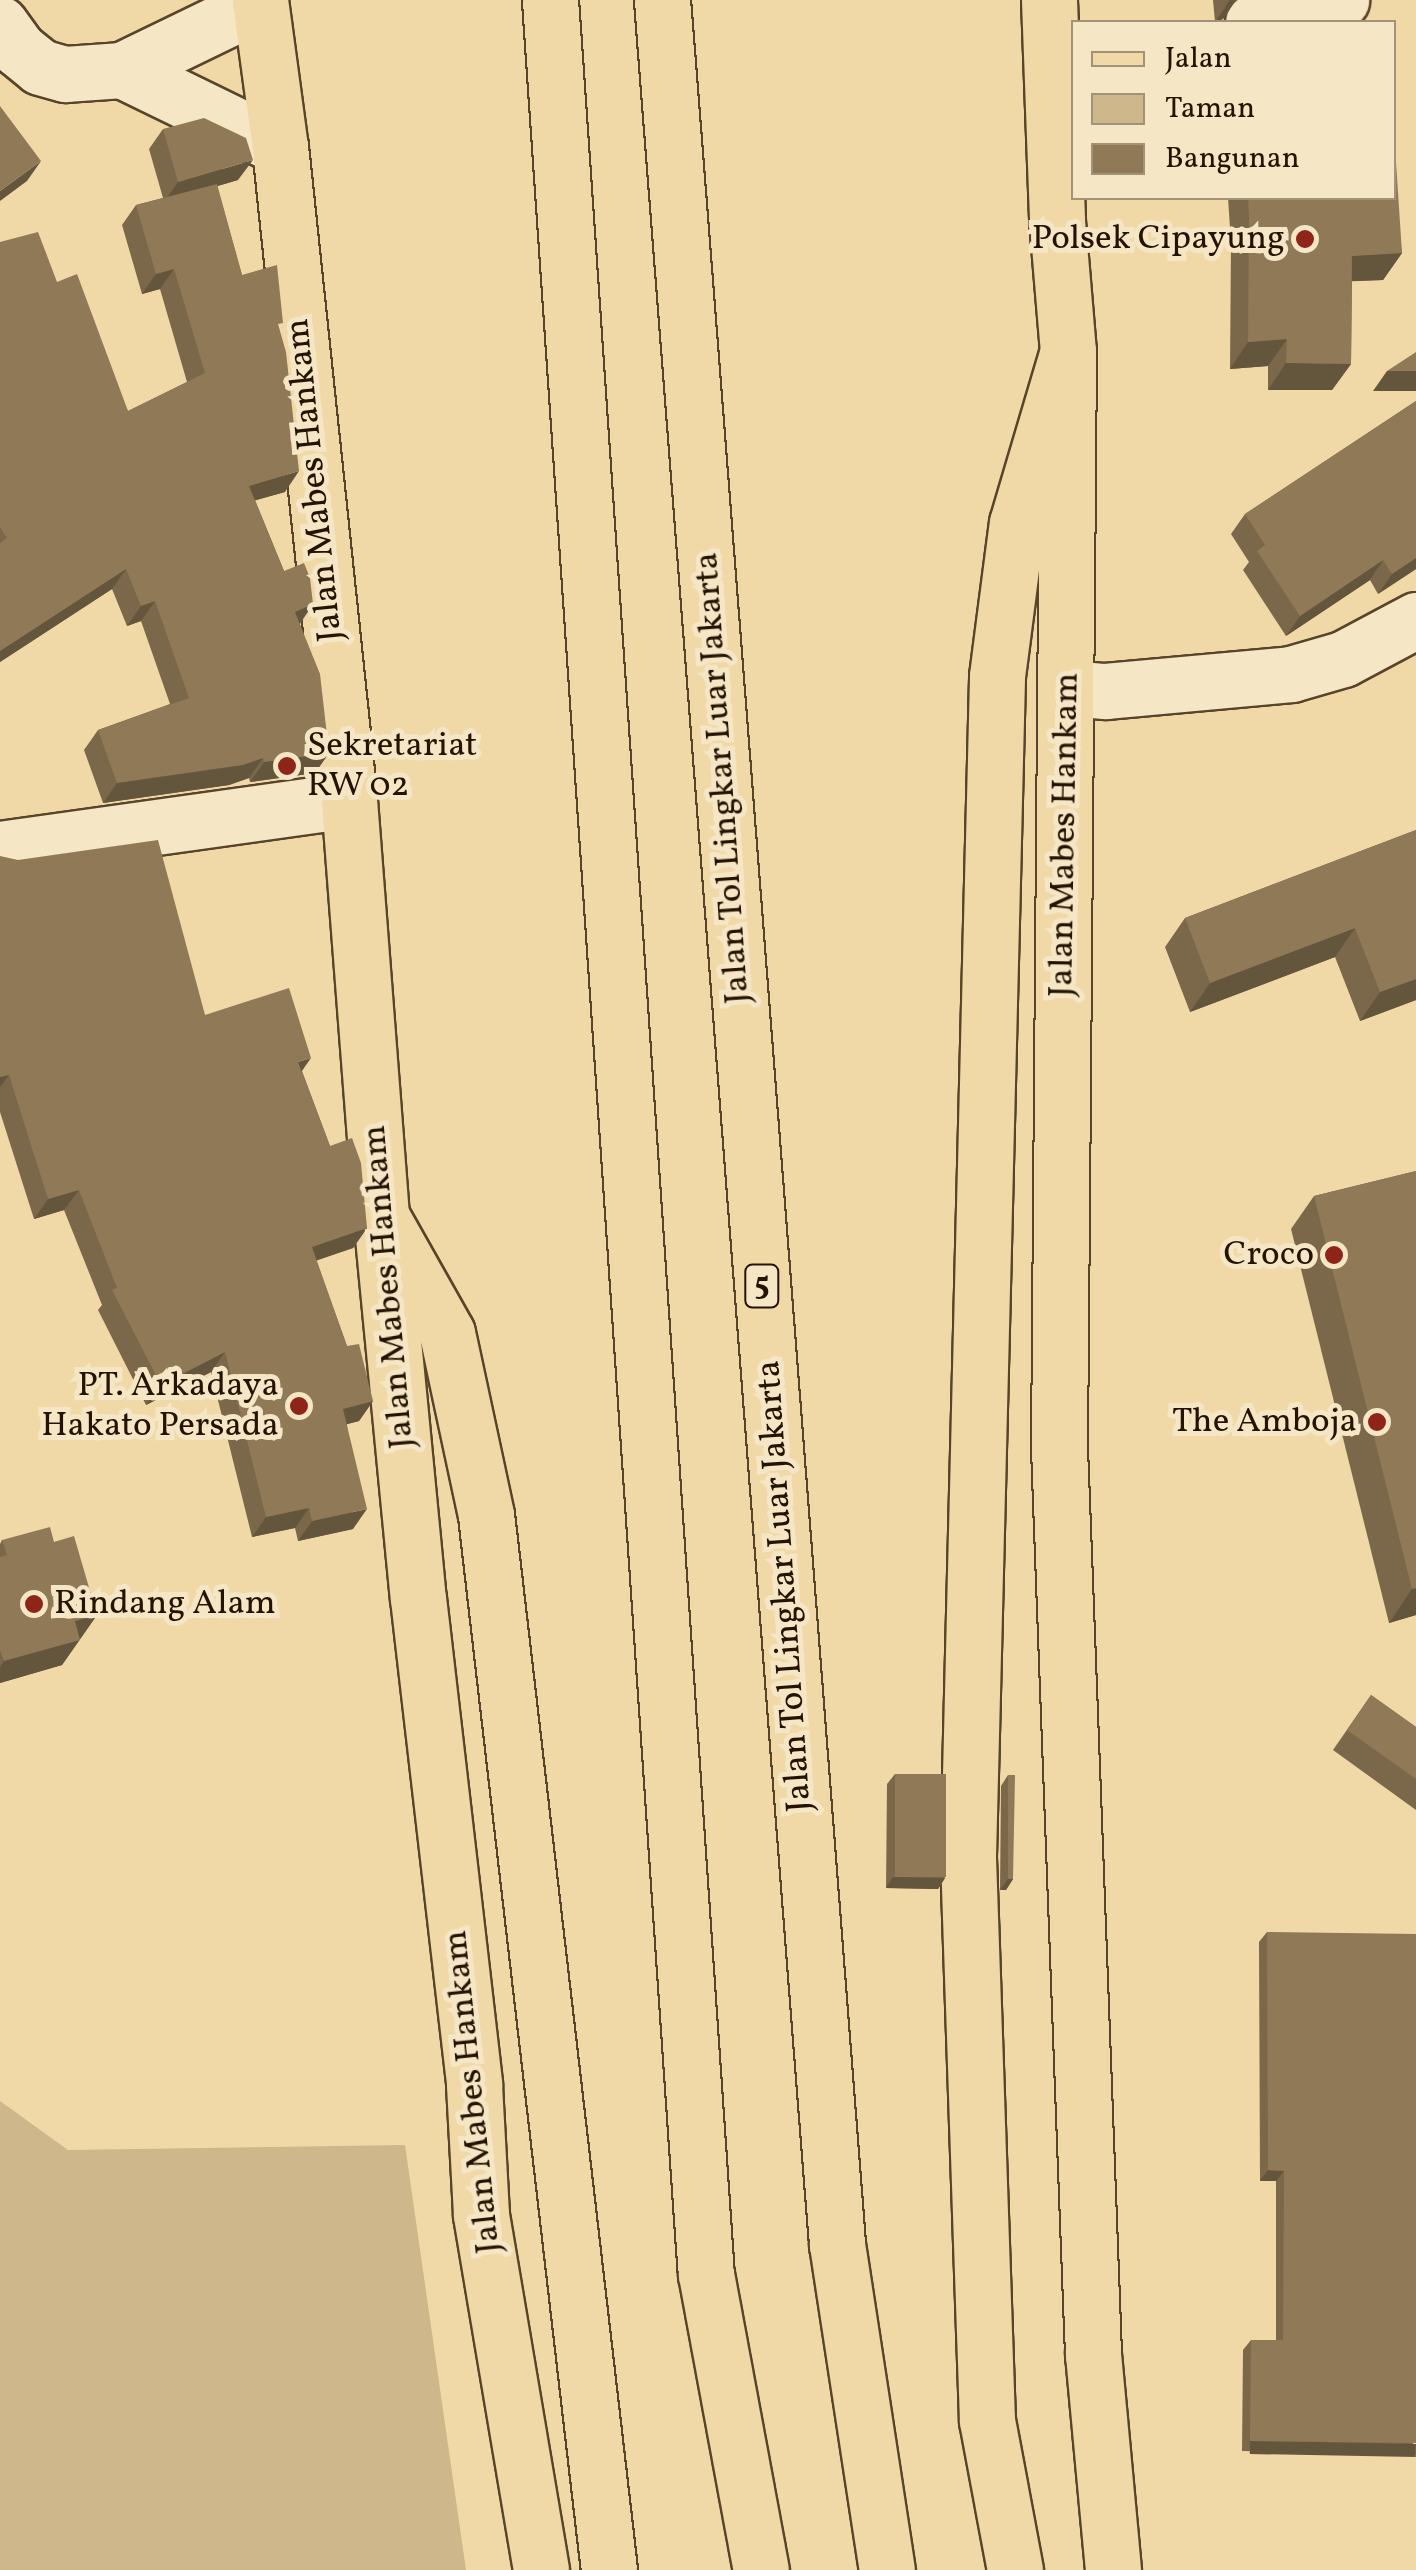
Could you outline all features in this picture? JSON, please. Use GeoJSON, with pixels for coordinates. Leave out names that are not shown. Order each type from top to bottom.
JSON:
{"type":"FeatureCollection","features":[{"type":"Feature","properties":{"kind":"main road"},"geometry":{"type":"LineString","coordinates":[[550,0],[706,2274],[761,2570]]}},
{"type":"Feature","properties":{"kind":"main road","name":"Jalan Tol Lingkar Luar Jakarta"},"geometry":{"type":"LineString","coordinates":[[662,0],[836,2244],[886,2570]]}},
{"type":"Feature","properties":{"kind":"main road","name":"Jalan Mabes Hankam"},"geometry":{"type":"LineString","coordinates":[[260,2],[280,148],[349,800],[381,1216],[418,1598],[474,2085],[481,2215],[541,2570]]}},
{"type":"Feature","properties":{"kind":"main road","name":"Jalan Mabes Hankam"},"geometry":{"type":"LineString","coordinates":[[1058,32],[1057,221],[1068,351],[1059,1448],[1093,2354],[1113,2570]]}},
{"type":"Feature","properties":{"kind":"main road"},"geometry":{"type":"LineString","coordinates":[[1016,2570],[988,2421],[968,1856],[971,1718],[997,676],[1016,523],[1068,351]]}},
{"type":"Feature","properties":{"kind":"main road"},"geometry":{"type":"LineString","coordinates":[[381,1216],[447,1333],[486,1515],[609,2570]]}},
{"type":"Feature","properties":{"kind":"street"},"geometry":{"type":"LineString","coordinates":[[1261,20],[1341,0]]}},
{"type":"Feature","properties":{"kind":"street"},"geometry":{"type":"LineString","coordinates":[[0,24],[18,49],[40,67],[65,74],[122,70],[260,2]]}},
{"type":"Feature","properties":{"kind":"street"},"geometry":{"type":"LineString","coordinates":[[122,70],[280,148]]}},
{"type":"Feature","properties":{"kind":"street"},"geometry":{"type":"LineString","coordinates":[[1068,688],[1105,691],[1292,674],[1343,659],[1416,620]]}},
{"type":"Feature","properties":{"kind":"street"},"geometry":{"type":"LineString","coordinates":[[0,849],[349,800]]}},
{"type":"Feature","properties":{"kind":"green space"},"geometry":{"type":"Polygon","coordinates":[[[0,2101],[68,2150],[405,2145],[466,2570],[0,2570],[0,2101]]]}},
{"type":"Feature","properties":{"kind":"building"},"geometry":{"type":"Polygon","coordinates":[[[0,106],[41,161],[0,191],[0,106]]]}},
{"type":"Feature","properties":{"kind":"building"},"geometry":{"type":"Polygon","coordinates":[[[204,118],[246,138],[253,160],[178,182],[163,129],[204,118]]]}},
{"type":"Feature","properties":{"kind":"building"},"geometry":{"type":"Polygon","coordinates":[[[1396,162],[1402,253],[1352,256],[1351,364],[1286,363],[1287,339],[1248,342],[1248,200],[1396,200],[1396,162]]]}},
{"type":"Feature","properties":{"kind":"building"},"geometry":{"type":"Polygon","coordinates":[[[217,184],[242,275],[277,265],[283,323],[278,324],[286,352],[299,471],[249,486],[284,571],[304,563],[310,578],[313,604],[295,612],[320,674],[329,753],[264,762],[263,758],[243,765],[117,783],[98,730],[189,698],[155,601],[141,606],[126,569],[0,651],[0,543],[7,538],[0,527],[0,242],[38,232],[57,282],[77,274],[128,411],[205,373],[174,269],[156,274],[136,205],[217,184]]]}},
{"type":"Feature","properties":{"kind":"building"},"geometry":{"type":"Polygon","coordinates":[[[1416,352],[1416,371],[1387,371],[1416,352]]]}},
{"type":"Feature","properties":{"kind":"building"},"geometry":{"type":"Polygon","coordinates":[[[1416,401],[1416,558],[1392,574],[1383,560],[1300,616],[1257,551],[1265,545],[1245,514],[1416,401]]]}},
{"type":"Feature","properties":{"kind":"building"},"geometry":{"type":"Polygon","coordinates":[[[1416,830],[1416,979],[1380,992],[1355,928],[1210,983],[1185,918],[1416,830]]]}},
{"type":"Feature","properties":{"kind":"building"},"geometry":{"type":"Polygon","coordinates":[[[158,840],[205,1015],[289,988],[311,1058],[298,1062],[330,1146],[352,1138],[361,1163],[367,1228],[312,1247],[347,1346],[359,1344],[373,1401],[343,1409],[367,1509],[312,1521],[309,1508],[266,1517],[225,1352],[161,1385],[112,1290],[117,1288],[79,1190],[48,1199],[9,1075],[0,1077],[0,856],[18,860],[158,840]]]}},
{"type":"Feature","properties":{"kind":"building","name":"The Amboja"},"geometry":{"type":"Polygon","coordinates":[[[1416,1171],[1416,1588],[1412,1589],[1314,1196],[1416,1171]]]}},
{"type":"Feature","properties":{"kind":"building","name":"Rindang Alam"},"geometry":{"type":"Polygon","coordinates":[[[50,1527],[54,1542],[74,1536],[97,1615],[75,1621],[80,1640],[4,1661],[0,1650],[0,1557],[7,1555],[2,1540],[50,1527]]]}},
{"type":"Feature","properties":{"kind":"building"},"geometry":{"type":"Polygon","coordinates":[[[1371,1695],[1416,1727],[1416,1779],[1347,1730],[1371,1695]]]}},
{"type":"Feature","properties":{"kind":"building"},"geometry":{"type":"Polygon","coordinates":[[[895,1774],[946,1774],[946,1877],[895,1877],[895,1774]]]}},
{"type":"Feature","properties":{"kind":"building"},"geometry":{"type":"Polygon","coordinates":[[[1008,1775],[1015,1775],[1013,1879],[1008,1879],[1008,1775]]]}},
{"type":"Feature","properties":{"kind":"building"},"geometry":{"type":"Polygon","coordinates":[[[1267,1932],[1416,1934],[1416,2443],[1250,2441],[1251,2340],[1283,2340],[1284,2171],[1268,2170],[1267,1932]]]}},
{"type":"Feature","properties":{"kind":"place","name":"Polsek Cipayung"},"geometry":{"type":"Point","coordinates":[1305,239]}},
{"type":"Feature","properties":{"kind":"place","name":"Sekretariat RW 02"},"geometry":{"type":"Point","coordinates":[287,766]}},
{"type":"Feature","properties":{"kind":"place","name":"Croco"},"geometry":{"type":"Point","coordinates":[1334,1255]}},
{"type":"Feature","properties":{"kind":"place","name":"PT. Arkadaya Hakato Persada"},"geometry":{"type":"Point","coordinates":[299,1406]}},
{"type":"Feature","properties":{"kind":"place","name":"The Amboja"},"geometry":{"type":"Point","coordinates":[1377,1422]}},
{"type":"Feature","properties":{"kind":"place","name":"Rindang Alam"},"geometry":{"type":"Point","coordinates":[34,1604]}}]}
